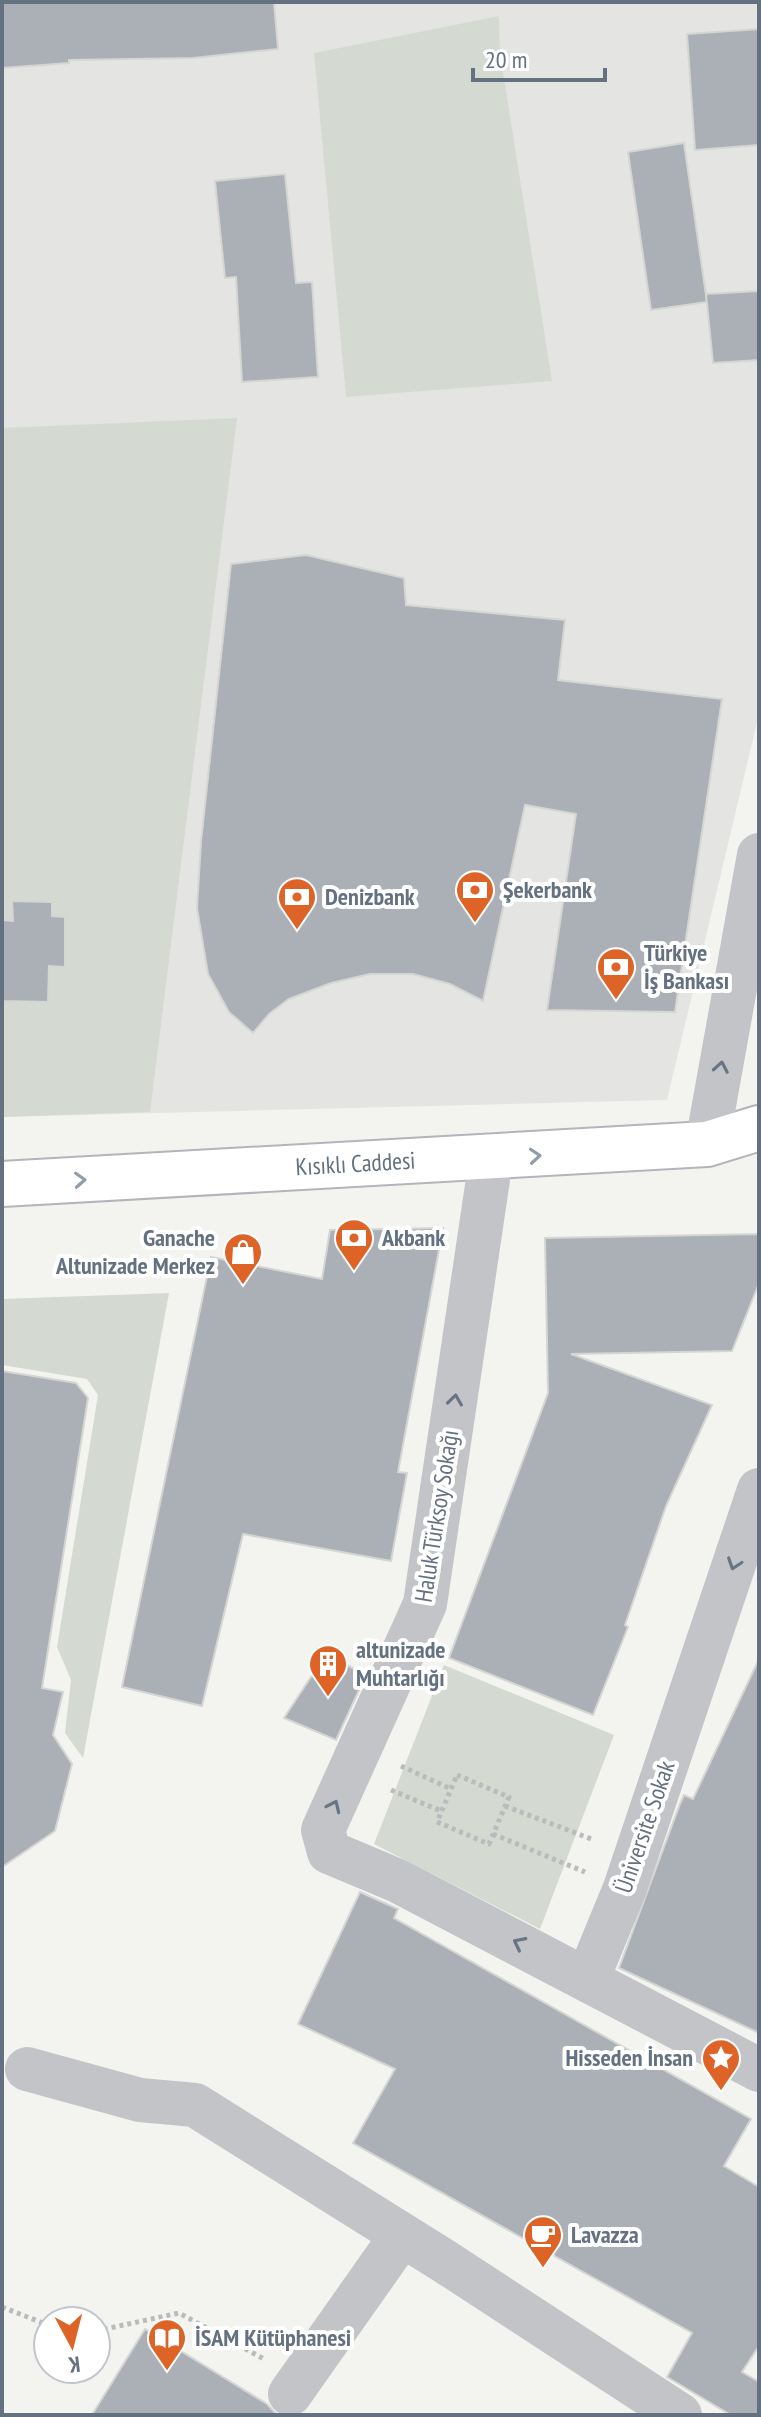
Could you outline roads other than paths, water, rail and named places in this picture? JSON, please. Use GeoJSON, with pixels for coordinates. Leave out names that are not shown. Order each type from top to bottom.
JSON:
{"type":"FeatureCollection","features":[{"type":"Feature","properties":{"kind":"main road","name":"Kısıklı Caddesi"},"geometry":{"type":"LineString","coordinates":[[2,1184],[491,1159],[707,1144],[759,1128]]}},
{"type":"Feature","properties":{"kind":"main road"},"geometry":{"type":"LineString","coordinates":[[707,1144],[759,1141]]}},
{"type":"Feature","properties":{"kind":"main road","name":"Kısıklı Caddesi"},"geometry":{"type":"LineString","coordinates":[[707,1144],[759,1153]]}},
{"type":"Feature","properties":{"kind":"street"},"geometry":{"type":"LineString","coordinates":[[707,1144],[759,855]]}},
{"type":"Feature","properties":{"kind":"street","name":"Haluk Türksoy Sokağı"},"geometry":{"type":"LineString","coordinates":[[491,1159],[425,1604],[323,1830],[329,1852],[398,1881],[588,1978]]}},
{"type":"Feature","properties":{"kind":"street","name":"Üniversite Sokak"},"geometry":{"type":"LineString","coordinates":[[588,1978],[630,1872],[759,1490]]}},
{"type":"Feature","properties":{"kind":"street"},"geometry":{"type":"LineString","coordinates":[[588,1978],[759,2070]]}},
{"type":"Feature","properties":{"kind":"street"},"geometry":{"type":"LineString","coordinates":[[27,2069],[140,2100],[195,2105],[680,2415]]}},
{"type":"Feature","properties":{"kind":"street"},"geometry":{"type":"LineString","coordinates":[[295,2386],[402,2235]]}},
{"type":"Feature","properties":{"kind":"place","name":"Şekerbank"},"geometry":{"type":"Point","coordinates":[475,924]}},
{"type":"Feature","properties":{"kind":"place","name":"Denizbank"},"geometry":{"type":"Point","coordinates":[297,931]}},
{"type":"Feature","properties":{"kind":"place","name":"Türkiye İş Bankası"},"geometry":{"type":"Point","coordinates":[616,1001]}},
{"type":"Feature","properties":{"kind":"place","name":"Akbank"},"geometry":{"type":"Point","coordinates":[354,1272]}},
{"type":"Feature","properties":{"kind":"place","name":"Ganache Altunizade Merkez"},"geometry":{"type":"Point","coordinates":[243,1286]}},
{"type":"Feature","properties":{"kind":"place","name":"altunizade Muhtarlığı"},"geometry":{"type":"Point","coordinates":[328,1698]}},
{"type":"Feature","properties":{"kind":"place","name":"Hisseden İnsan"},"geometry":{"type":"Point","coordinates":[721,2092]}},
{"type":"Feature","properties":{"kind":"place","name":"Lavazza"},"geometry":{"type":"Point","coordinates":[543,2269]}},
{"type":"Feature","properties":{"kind":"place","name":"İSAM Kütüphanesi"},"geometry":{"type":"Point","coordinates":[167,2372]}}]}
